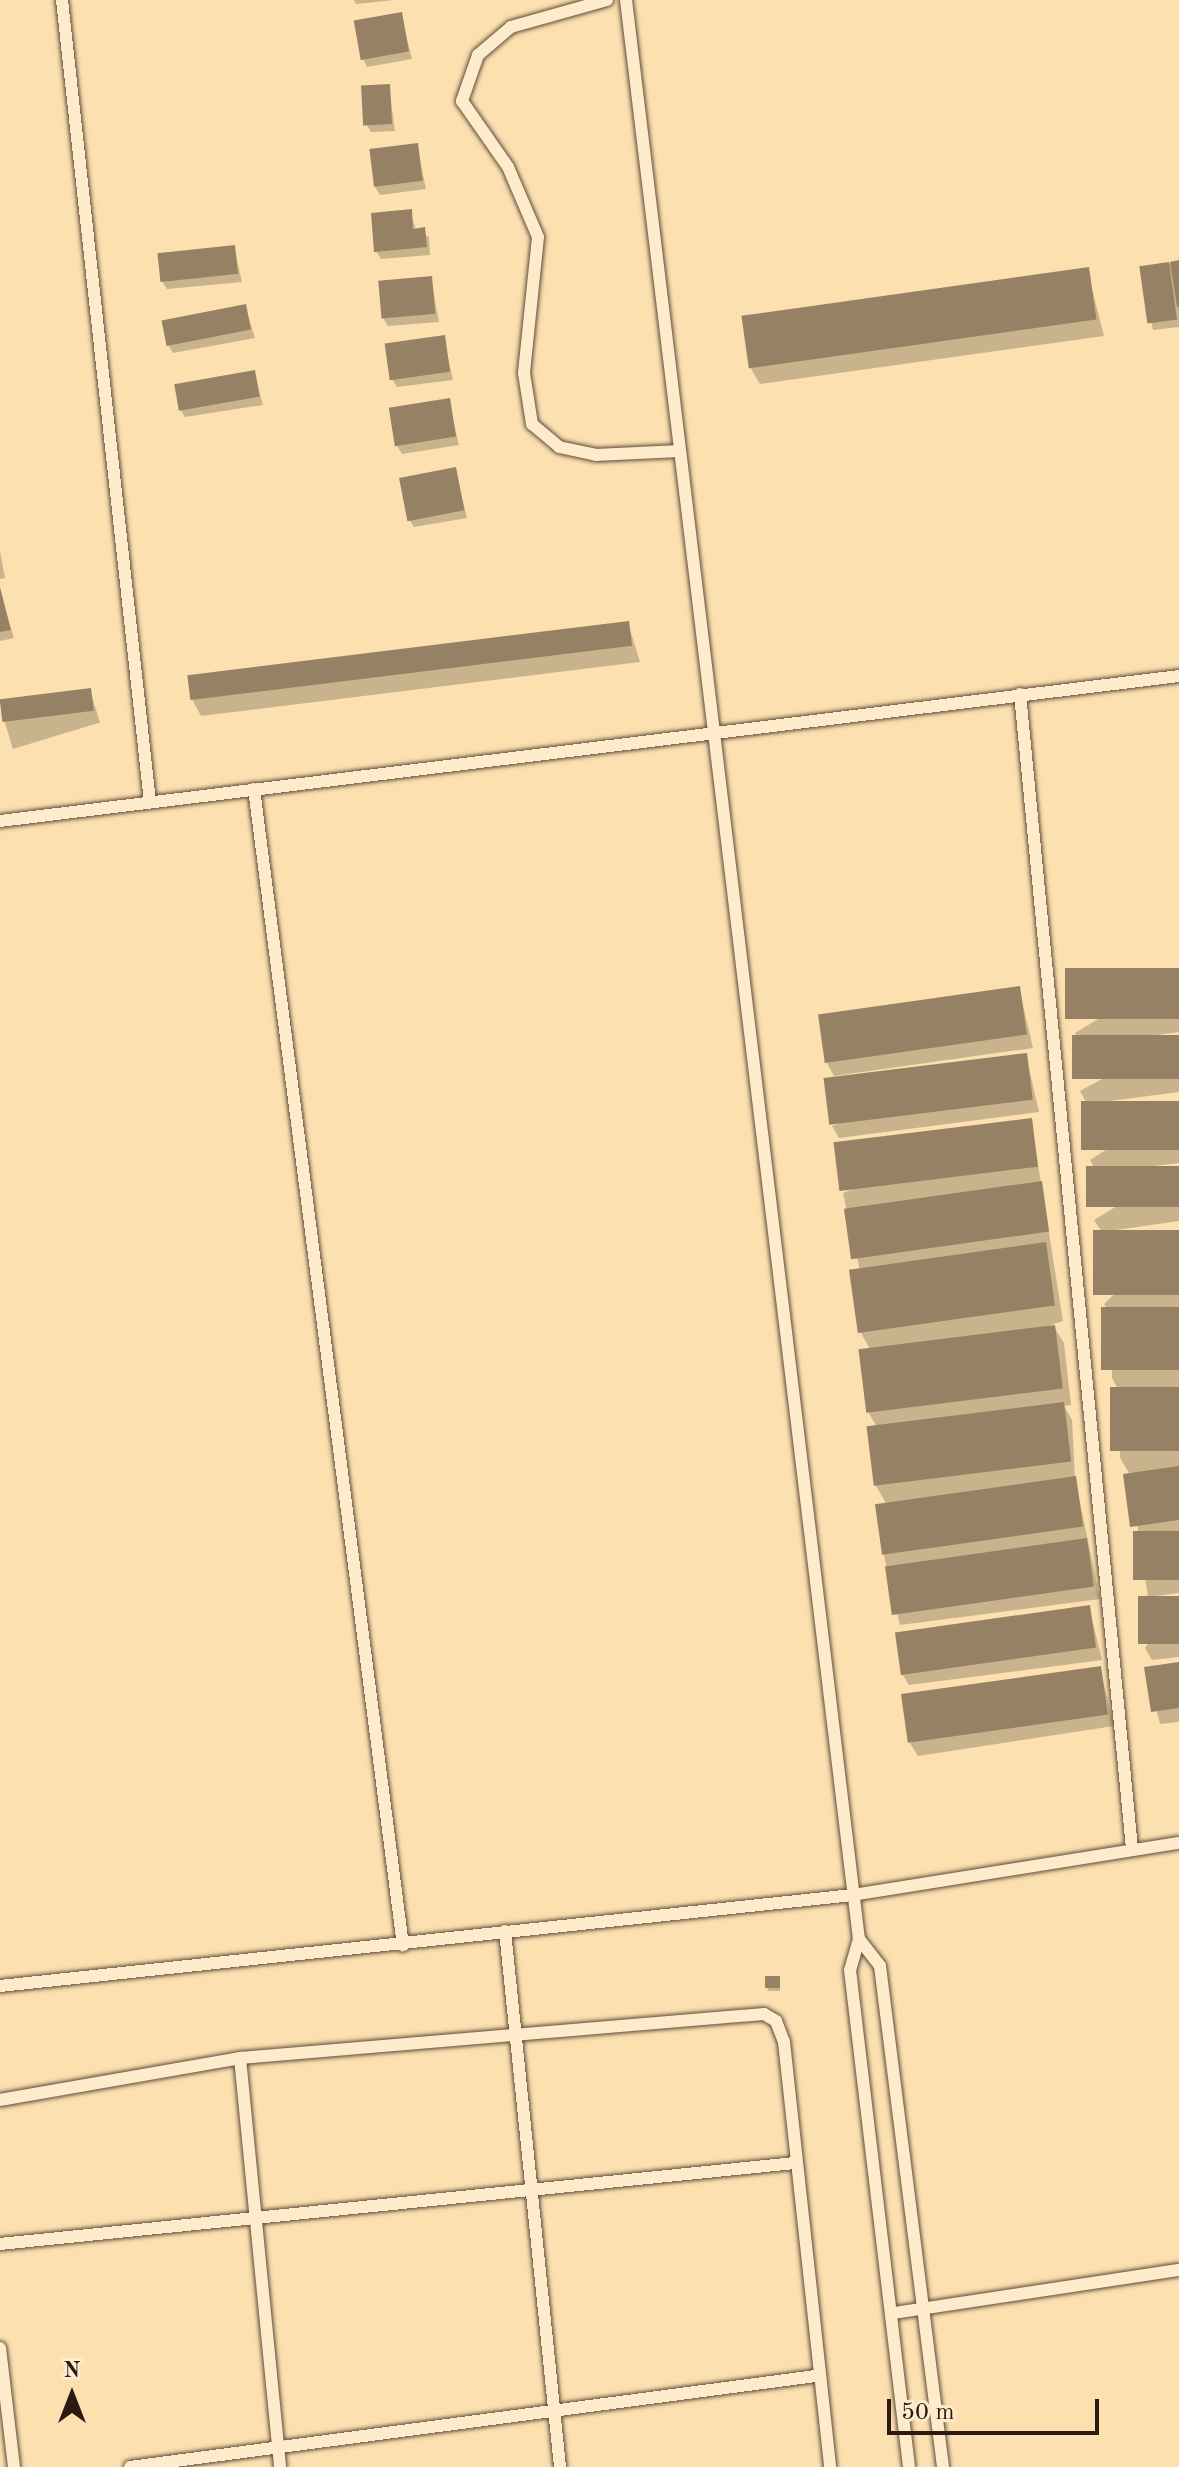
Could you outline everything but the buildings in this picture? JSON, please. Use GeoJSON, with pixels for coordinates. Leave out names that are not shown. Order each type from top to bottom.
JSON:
{"type":"FeatureCollection","features":[{"type":"Feature","properties":{"kind":"lane"},"geometry":{"type":"LineString","coordinates":[[62,0],[150,802]]}},
{"type":"Feature","properties":{"kind":"lane"},"geometry":{"type":"LineString","coordinates":[[607,0],[511,27],[478,55],[462,101],[508,167],[538,237],[524,373],[532,424],[559,447],[596,455],[679,451]]}},
{"type":"Feature","properties":{"kind":"lane"},"geometry":{"type":"LineString","coordinates":[[626,0],[859,1939],[850,1970],[894,2313],[909,2467]]}},
{"type":"Feature","properties":{"kind":"lane"},"geometry":{"type":"LineString","coordinates":[[0,821],[712,729],[1179,676]]}},
{"type":"Feature","properties":{"kind":"lane"},"geometry":{"type":"LineString","coordinates":[[1020,694],[1132,1849]]}},
{"type":"Feature","properties":{"kind":"lane"},"geometry":{"type":"LineString","coordinates":[[254,789],[403,1945]]}},
{"type":"Feature","properties":{"kind":"lane"},"geometry":{"type":"LineString","coordinates":[[0,1986],[853,1895],[1179,1843]]}},
{"type":"Feature","properties":{"kind":"lane"},"geometry":{"type":"LineString","coordinates":[[505,1931],[560,2467]]}},
{"type":"Feature","properties":{"kind":"lane"},"geometry":{"type":"LineString","coordinates":[[859,1939],[880,1966],[943,2467]]}},
{"type":"Feature","properties":{"kind":"lane"},"geometry":{"type":"LineString","coordinates":[[0,2100],[240,2058],[515,2032],[764,2014],[776,2021],[784,2042],[816,2376],[830,2467]]}},
{"type":"Feature","properties":{"kind":"lane"},"geometry":{"type":"LineString","coordinates":[[240,2058],[280,2467]]}},
{"type":"Feature","properties":{"kind":"lane"},"geometry":{"type":"LineString","coordinates":[[0,2244],[257,2221],[794,2163]]}},
{"type":"Feature","properties":{"kind":"lane"},"geometry":{"type":"LineString","coordinates":[[894,2313],[1179,2270]]}},
{"type":"Feature","properties":{"kind":"lane"},"geometry":{"type":"LineString","coordinates":[[0,2348],[14,2467]]}},
{"type":"Feature","properties":{"kind":"lane"},"geometry":{"type":"LineString","coordinates":[[130,2467],[278,2443],[816,2376]]}}]}
